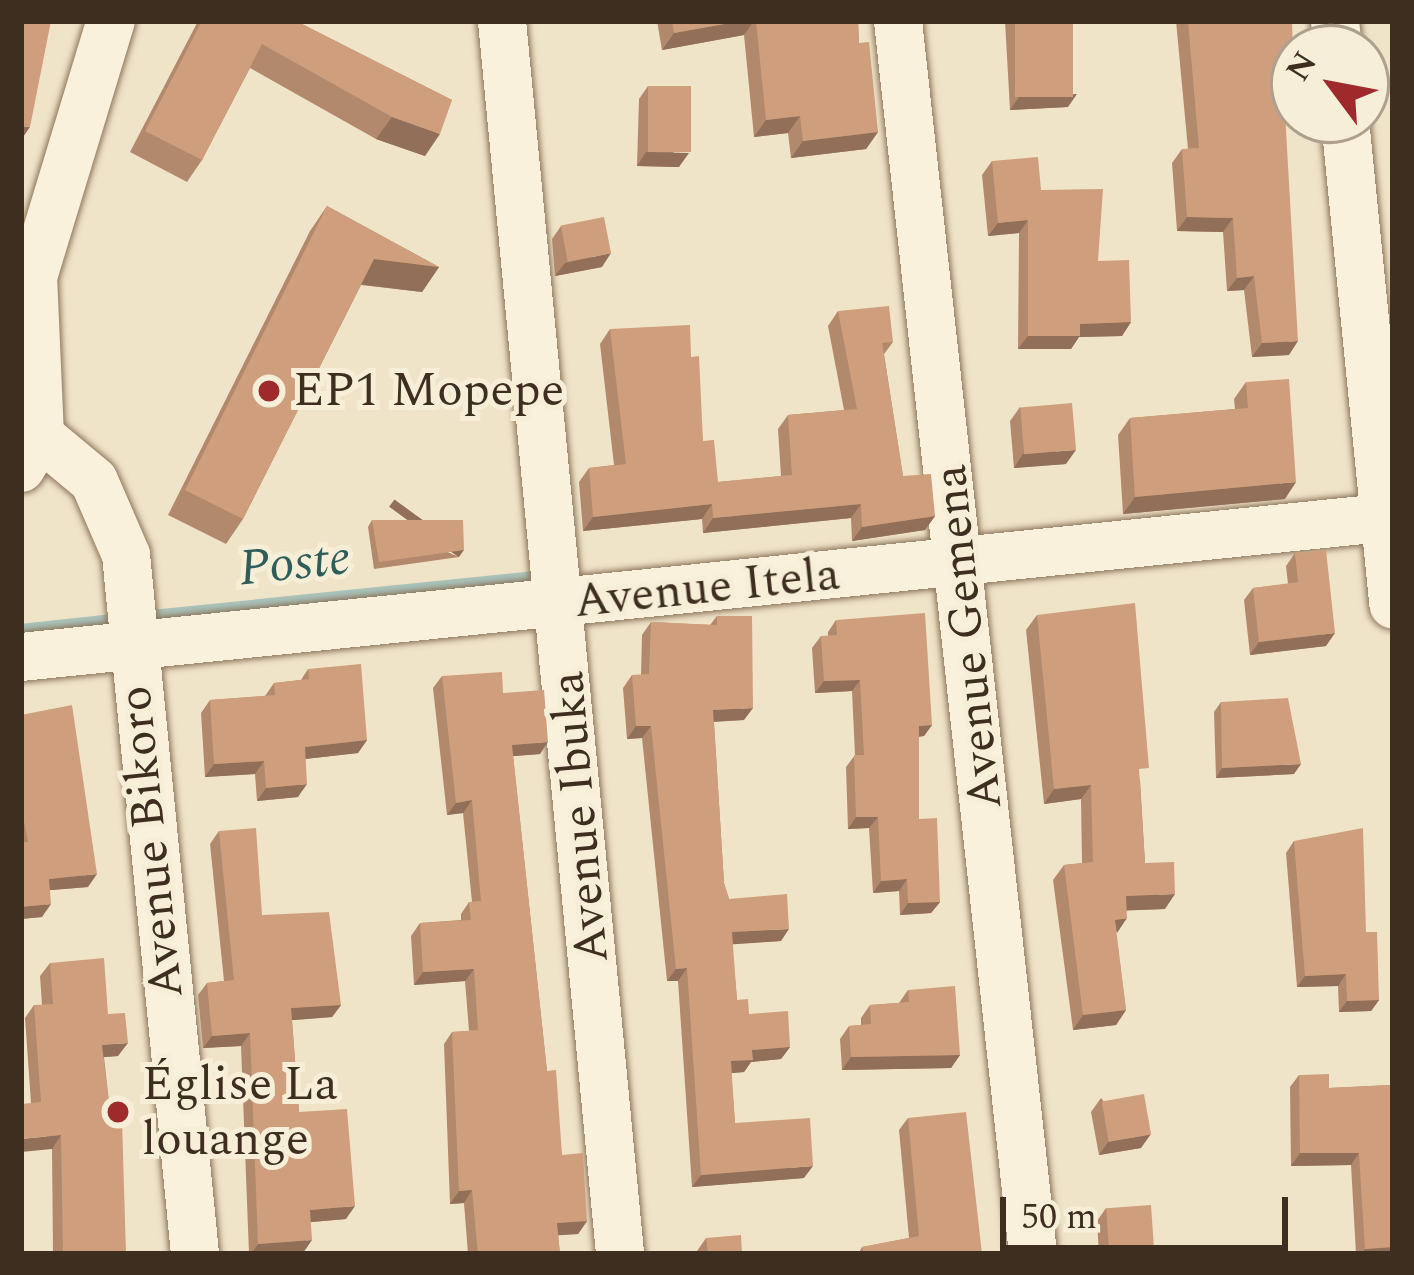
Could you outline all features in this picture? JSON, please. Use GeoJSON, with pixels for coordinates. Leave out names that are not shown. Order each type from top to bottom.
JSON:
{"type":"FeatureCollection","features":[{"type":"Feature","properties":{"kind":"street"},"geometry":{"type":"LineString","coordinates":[[31,452],[33,277],[111,21]]}},
{"type":"Feature","properties":{"kind":"street","name":"Avenue Ibuka"},"geometry":{"type":"LineString","coordinates":[[502,21],[620,1254]]}},
{"type":"Feature","properties":{"kind":"street","name":"Avenue Gemena"},"geometry":{"type":"LineString","coordinates":[[898,21],[961,563],[1033,1254]]}},
{"type":"Feature","properties":{"kind":"street"},"geometry":{"type":"LineString","coordinates":[[1348,144],[1389,518],[1393,605]]}},
{"type":"Feature","properties":{"kind":"street","name":"Avenue Bikoro"},"geometry":{"type":"LineString","coordinates":[[31,452],[94,481],[126,555],[130,646],[194,1254]]}},
{"type":"Feature","properties":{"kind":"street","name":"Avenue Itela"},"geometry":{"type":"LineString","coordinates":[[21,657],[1389,518]]}},
{"type":"Feature","properties":{"kind":"building"},"geometry":{"type":"Polygon","coordinates":[[[21,21],[51,21],[30,127],[21,126],[21,21]]]}},
{"type":"Feature","properties":{"kind":"building"},"geometry":{"type":"Polygon","coordinates":[[[202,21],[296,21],[452,100],[440,134],[392,117],[262,44],[202,160],[145,131],[202,21]]]}},
{"type":"Feature","properties":{"kind":"building"},"geometry":{"type":"Polygon","coordinates":[[[672,21],[741,21],[674,33],[672,21]]]}},
{"type":"Feature","properties":{"kind":"building"},"geometry":{"type":"Polygon","coordinates":[[[756,21],[858,21],[859,43],[869,42],[878,132],[803,141],[800,116],[766,120],[756,21]]]}},
{"type":"Feature","properties":{"kind":"building"},"geometry":{"type":"Polygon","coordinates":[[[1015,21],[1073,21],[1073,97],[1015,97],[1015,21]]]}},
{"type":"Feature","properties":{"kind":"building"},"geometry":{"type":"Polygon","coordinates":[[[1188,21],[1292,21],[1270,24],[1270,144],[1287,144],[1298,341],[1262,343],[1254,276],[1237,278],[1233,218],[1187,217],[1182,149],[1199,148],[1188,21]]]}},
{"type":"Feature","properties":{"kind":"building"},"geometry":{"type":"Polygon","coordinates":[[[648,86],[691,86],[691,152],[648,152],[648,86]]]}},
{"type":"Feature","properties":{"kind":"building"},"geometry":{"type":"Polygon","coordinates":[[[1038,157],[1041,190],[1103,189],[1098,261],[1129,260],[1131,322],[1080,324],[1080,336],[1028,336],[1028,220],[998,223],[992,161],[1038,157]]]}},
{"type":"Feature","properties":{"kind":"building"},"geometry":{"type":"Polygon","coordinates":[[[327,206],[439,267],[374,259],[243,519],[185,490],[327,206]]]}},
{"type":"Feature","properties":{"kind":"building"},"geometry":{"type":"Polygon","coordinates":[[[604,217],[611,253],[568,262],[561,225],[604,217]]]}},
{"type":"Feature","properties":{"kind":"building"},"geometry":{"type":"Polygon","coordinates":[[[889,306],[893,342],[882,343],[903,476],[931,474],[935,516],[862,527],[861,504],[713,518],[712,504],[593,517],[589,468],[626,464],[610,329],[690,325],[691,357],[699,356],[703,441],[714,440],[718,482],[792,475],[788,415],[857,409],[838,311],[889,306]]]}},
{"type":"Feature","properties":{"kind":"building"},"geometry":{"type":"Polygon","coordinates":[[[1289,379],[1296,482],[1135,497],[1130,418],[1248,408],[1246,382],[1289,379]]]}},
{"type":"Feature","properties":{"kind":"building"},"geometry":{"type":"Polygon","coordinates":[[[1072,403],[1076,450],[1024,454],[1020,408],[1072,403]]]}},
{"type":"Feature","properties":{"kind":"building"},"geometry":{"type":"Polygon","coordinates":[[[372,520],[463,520],[464,550],[379,562],[372,520]]]}},
{"type":"Feature","properties":{"kind":"building"},"geometry":{"type":"Polygon","coordinates":[[[1326,550],[1335,633],[1259,642],[1253,588],[1298,582],[1295,553],[1326,550]]]}},
{"type":"Feature","properties":{"kind":"building"},"geometry":{"type":"Polygon","coordinates":[[[1135,603],[1149,768],[1139,769],[1145,863],[1174,862],[1175,894],[1126,896],[1127,918],[1115,920],[1126,1010],[1083,1015],[1064,865],[1093,862],[1091,785],[1054,789],[1037,615],[1135,603]]]}},
{"type":"Feature","properties":{"kind":"building"},"geometry":{"type":"Polygon","coordinates":[[[925,613],[932,725],[919,726],[919,819],[937,818],[940,902],[908,903],[907,879],[881,881],[878,817],[856,817],[854,755],[864,755],[860,680],[824,681],[821,636],[837,635],[836,620],[925,613]]]}},
{"type":"Feature","properties":{"kind":"building"},"geometry":{"type":"Polygon","coordinates":[[[717,616],[752,616],[753,708],[713,710],[724,883],[729,899],[787,894],[789,929],[732,932],[737,1000],[748,999],[749,1014],[788,1011],[790,1047],[752,1050],[753,1060],[731,1061],[735,1123],[810,1118],[813,1166],[701,1175],[687,968],[676,969],[651,726],[636,726],[632,675],[649,674],[651,622],[717,625],[717,616]]]}},
{"type":"Feature","properties":{"kind":"building"},"geometry":{"type":"Polygon","coordinates":[[[361,664],[367,740],[305,747],[307,784],[266,788],[264,761],[214,764],[210,700],[275,695],[274,683],[309,679],[308,669],[361,664]]]}},
{"type":"Feature","properties":{"kind":"building"},"geometry":{"type":"Polygon","coordinates":[[[502,672],[503,693],[544,690],[548,742],[512,745],[547,1071],[556,1070],[562,1155],[583,1153],[587,1221],[557,1223],[560,1254],[478,1254],[472,1190],[459,1191],[452,1032],[478,1030],[474,969],[423,972],[420,923],[471,920],[469,902],[481,901],[472,800],[456,803],[442,676],[502,672]]]}},
{"type":"Feature","properties":{"kind":"building"},"geometry":{"type":"Polygon","coordinates":[[[1288,698],[1301,764],[1222,768],[1221,702],[1288,698]]]}},
{"type":"Feature","properties":{"kind":"building"},"geometry":{"type":"Polygon","coordinates":[[[72,705],[97,874],[49,879],[51,904],[21,907],[21,843],[28,842],[21,806],[21,715],[72,705]]]}},
{"type":"Feature","properties":{"kind":"building"},"geometry":{"type":"Polygon","coordinates":[[[256,828],[262,915],[329,912],[341,1005],[291,1008],[299,1112],[347,1109],[355,1206],[310,1210],[312,1240],[258,1244],[250,1033],[212,1036],[207,983],[234,980],[219,831],[256,828]]]}},
{"type":"Feature","properties":{"kind":"building"},"geometry":{"type":"Polygon","coordinates":[[[1363,828],[1366,932],[1377,932],[1379,1000],[1347,1001],[1346,974],[1305,976],[1294,841],[1363,828]]]}},
{"type":"Feature","properties":{"kind":"building"},"geometry":{"type":"Polygon","coordinates":[[[104,958],[108,1014],[125,1013],[128,1043],[102,1045],[111,1120],[122,1119],[126,1254],[63,1254],[61,1135],[21,1139],[21,1104],[41,1102],[34,1005],[53,1004],[50,963],[104,958]]]}},
{"type":"Feature","properties":{"kind":"building"},"geometry":{"type":"Polygon","coordinates":[[[955,986],[960,1055],[851,1057],[849,1026],[871,1024],[870,1005],[909,1002],[908,990],[955,986]]]}},
{"type":"Feature","properties":{"kind":"building"},"geometry":{"type":"Polygon","coordinates":[[[1329,1074],[1329,1088],[1391,1085],[1393,1247],[1365,1249],[1359,1153],[1300,1153],[1299,1075],[1329,1074]]]}},
{"type":"Feature","properties":{"kind":"building"},"geometry":{"type":"Polygon","coordinates":[[[1144,1094],[1151,1134],[1109,1142],[1102,1101],[1144,1094]]]}},
{"type":"Feature","properties":{"kind":"building"},"geometry":{"type":"Polygon","coordinates":[[[966,1112],[982,1254],[864,1254],[862,1247],[919,1236],[908,1118],[966,1112]]]}},
{"type":"Feature","properties":{"kind":"building"},"geometry":{"type":"Polygon","coordinates":[[[1151,1205],[1154,1249],[1109,1252],[1106,1208],[1151,1205]]]}},
{"type":"Feature","properties":{"kind":"building"},"geometry":{"type":"Polygon","coordinates":[[[741,1235],[742,1254],[708,1254],[706,1238],[741,1235]]]}},
{"type":"Feature","properties":{"kind":"waterway","name":"Poste"},"geometry":{"type":"LineString","coordinates":[[142,617],[546,576]]}},
{"type":"Feature","properties":{"kind":"waterway","name":"Poste"},"geometry":{"type":"LineString","coordinates":[[21,630],[122,619]]}},
{"type":"Feature","properties":{"kind":"place","name":"EP1 Mopepe"},"geometry":{"type":"Point","coordinates":[269,391]}},
{"type":"Feature","properties":{"kind":"place","name":"Église La louange"},"geometry":{"type":"Point","coordinates":[118,1112]}}]}
